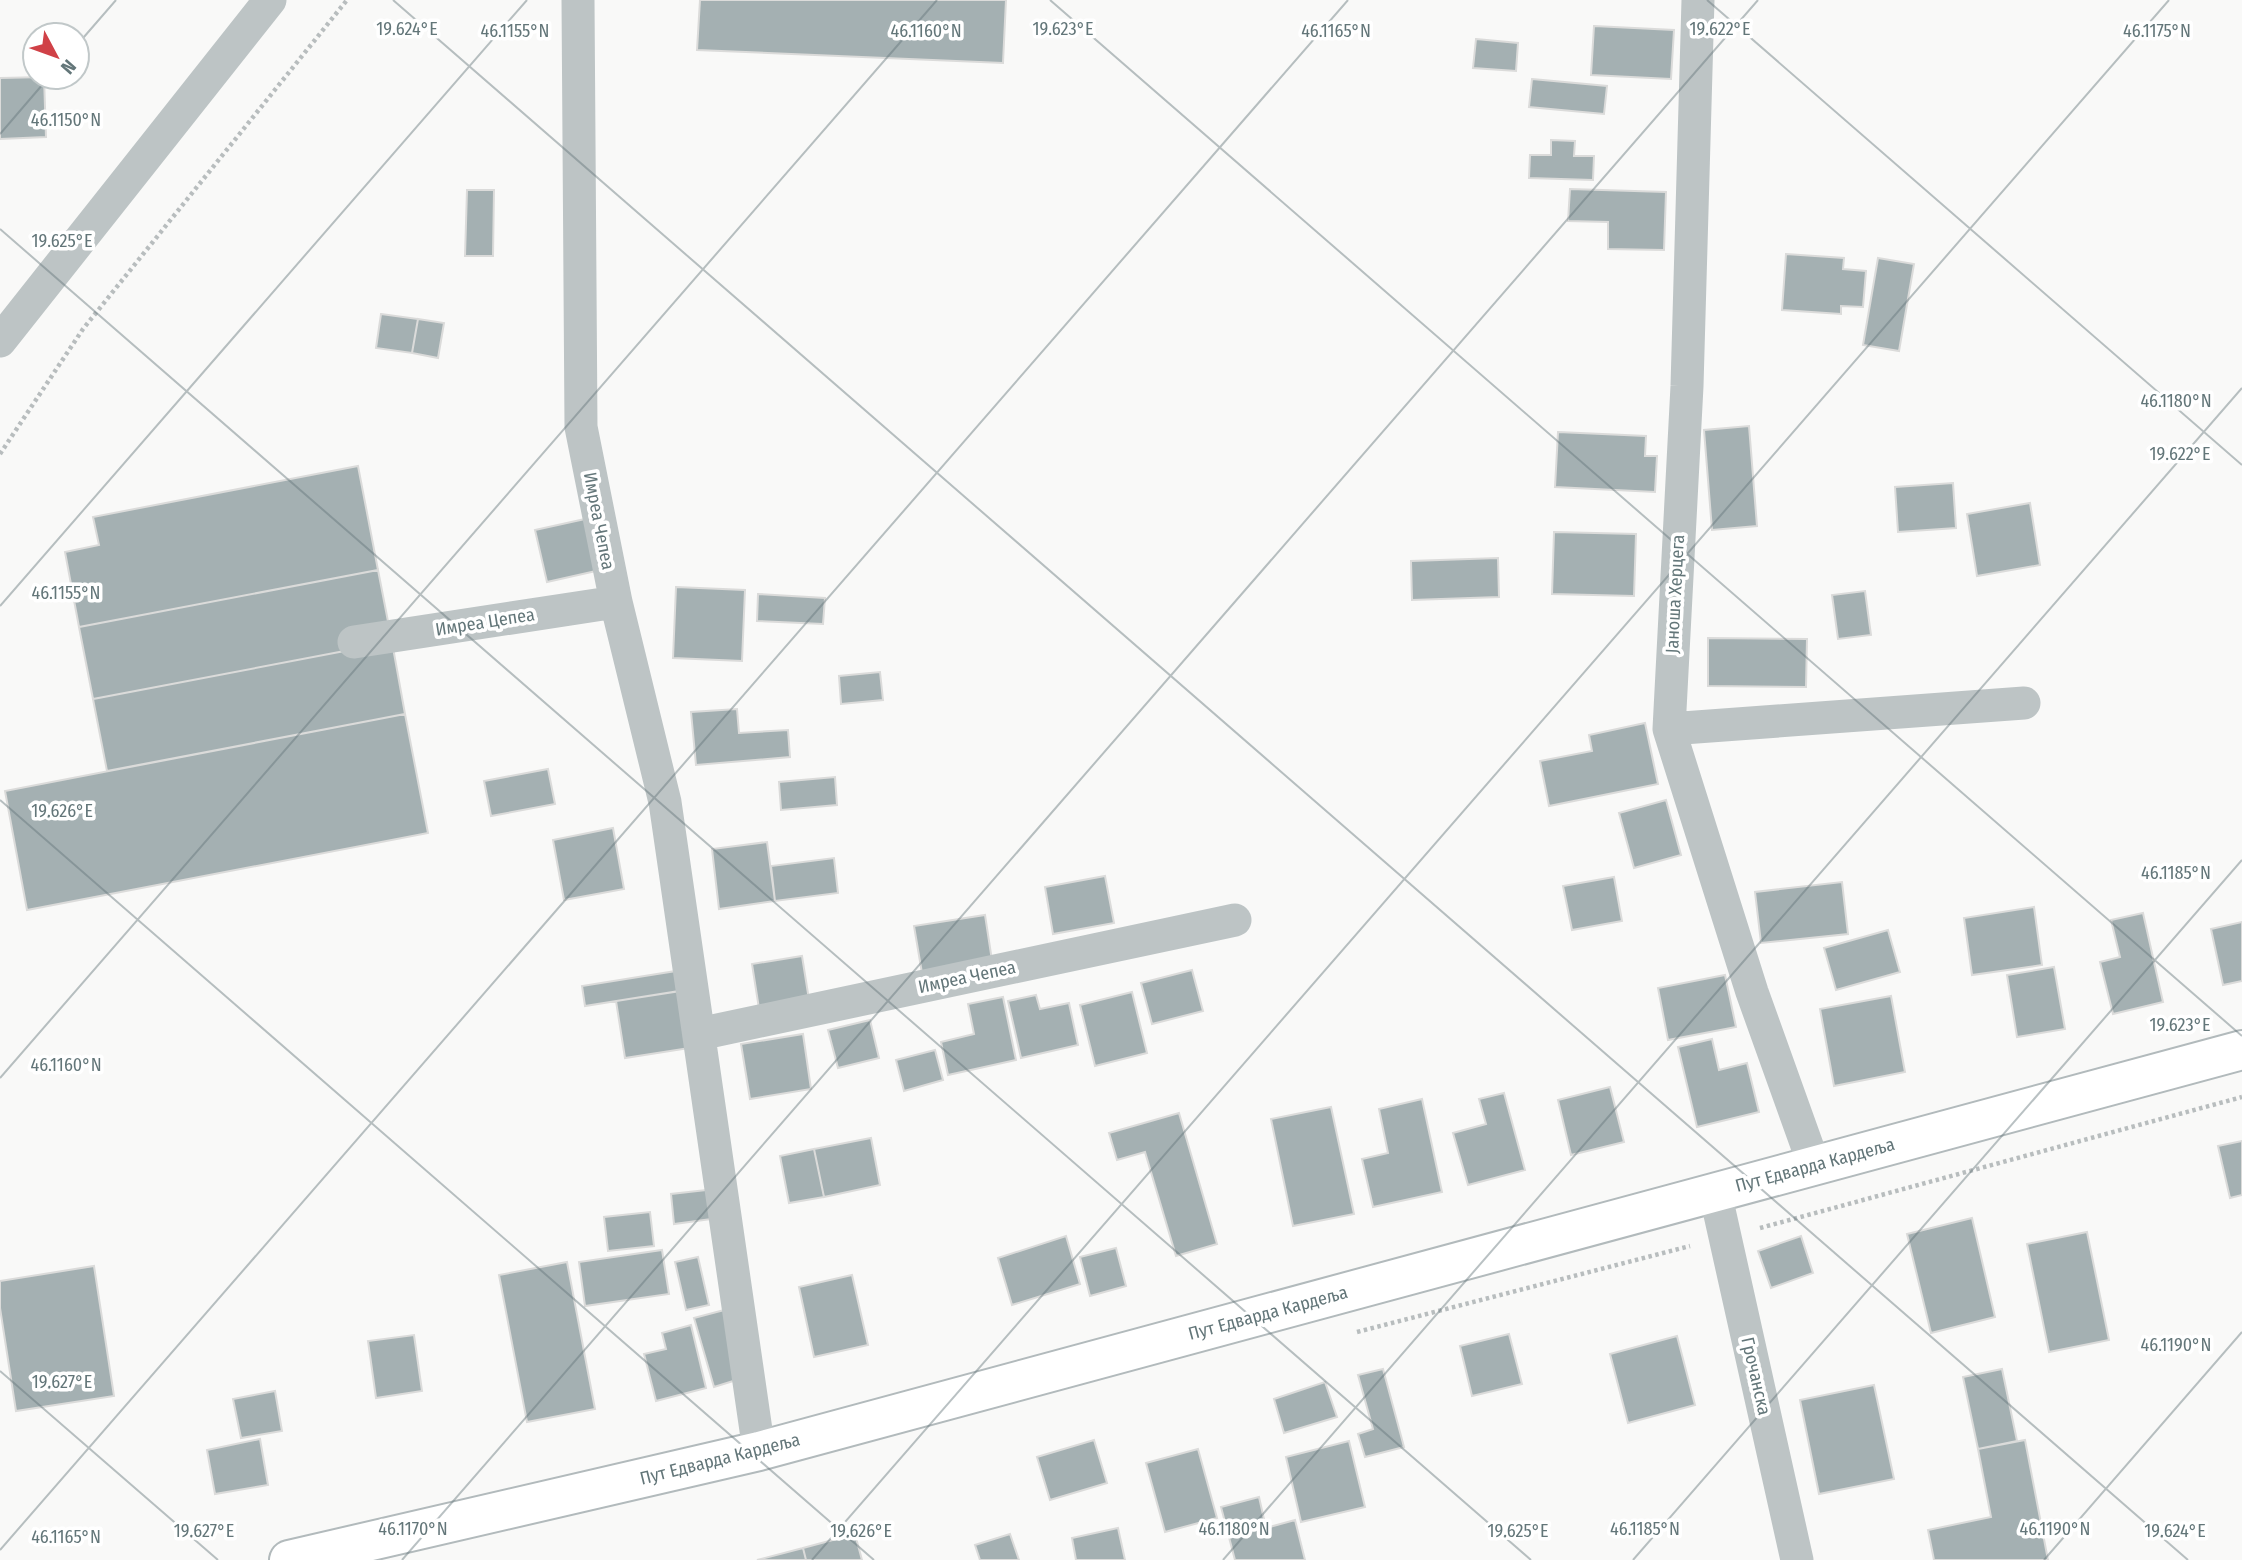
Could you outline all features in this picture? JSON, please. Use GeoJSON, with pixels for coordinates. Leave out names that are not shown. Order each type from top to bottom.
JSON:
{"type":"FeatureCollection","features":[{"type":"Feature","properties":{"kind":"main road","name":"Пут Едварда Кардеља"},"geometry":{"type":"LineString","coordinates":[[289,1560],[760,1451],[2242,1050]]}},
{"type":"Feature","properties":{"kind":"street"},"geometry":{"type":"LineString","coordinates":[[0,341],[270,0]]}},
{"type":"Feature","properties":{"kind":"street","name":"Имреа Чепеа"},"geometry":{"type":"LineString","coordinates":[[578,0],[581,427],[616,602],[665,802],[760,1451]]}},
{"type":"Feature","properties":{"kind":"street","name":"Јаноша Херцега"},"geometry":{"type":"LineString","coordinates":[[1698,0],[1687,387],[1669,729],[1752,992],[1814,1165]]}},
{"type":"Feature","properties":{"kind":"street","name":"Имреа Цепеа"},"geometry":{"type":"LineString","coordinates":[[354,642],[616,602]]}},
{"type":"Feature","properties":{"kind":"street"},"geometry":{"type":"LineString","coordinates":[[1669,729],[2024,703]]}},
{"type":"Feature","properties":{"kind":"street","name":"Имреа Чепеа"},"geometry":{"type":"LineString","coordinates":[[699,1034],[1235,920]]}},
{"type":"Feature","properties":{"kind":"street","name":"Грочанска"},"geometry":{"type":"LineString","coordinates":[[1715,1192],[1797,1560]]}},
{"type":"Feature","properties":{"kind":"path"},"geometry":{"type":"LineString","coordinates":[[0,454],[83,329],[347,0]]}},
{"type":"Feature","properties":{"kind":"building"},"geometry":{"type":"Polygon","coordinates":[[[700,0],[1006,0],[1003,63],[697,50],[700,0]]]}},
{"type":"Feature","properties":{"kind":"building"},"geometry":{"type":"Polygon","coordinates":[[[1594,26],[1674,30],[1671,79],[1591,75],[1594,26]]]}},
{"type":"Feature","properties":{"kind":"building"},"geometry":{"type":"Polygon","coordinates":[[[1476,39],[1518,43],[1516,71],[1473,68],[1476,39]]]}},
{"type":"Feature","properties":{"kind":"building"},"geometry":{"type":"Polygon","coordinates":[[[0,78],[21,78],[21,91],[44,91],[46,137],[0,139],[0,78]]]}},
{"type":"Feature","properties":{"kind":"building"},"geometry":{"type":"Polygon","coordinates":[[[1532,79],[1607,86],[1604,114],[1529,107],[1532,79]]]}},
{"type":"Feature","properties":{"kind":"building"},"geometry":{"type":"Polygon","coordinates":[[[1551,140],[1575,141],[1574,156],[1594,156],[1593,180],[1529,178],[1530,155],[1551,155],[1551,140]]]}},
{"type":"Feature","properties":{"kind":"building"},"geometry":{"type":"Polygon","coordinates":[[[1570,189],[1666,192],[1664,250],[1608,249],[1608,222],[1568,221],[1570,189]]]}},
{"type":"Feature","properties":{"kind":"building"},"geometry":{"type":"Polygon","coordinates":[[[467,190],[494,190],[493,256],[465,256],[467,190]]]}},
{"type":"Feature","properties":{"kind":"building"},"geometry":{"type":"Polygon","coordinates":[[[1786,254],[1844,258],[1843,269],[1866,271],[1863,307],[1841,306],[1841,314],[1782,310],[1786,254]]]}},
{"type":"Feature","properties":{"kind":"building"},"geometry":{"type":"Polygon","coordinates":[[[1878,258],[1914,264],[1899,351],[1863,345],[1878,258]]]}},
{"type":"Feature","properties":{"kind":"building"},"geometry":{"type":"Polygon","coordinates":[[[381,314],[418,319],[412,353],[376,348],[381,314]]]}},
{"type":"Feature","properties":{"kind":"building"},"geometry":{"type":"Polygon","coordinates":[[[418,319],[444,323],[438,358],[412,353],[418,319]]]}},
{"type":"Feature","properties":{"kind":"building"},"geometry":{"type":"Polygon","coordinates":[[[1749,426],[1757,526],[1712,530],[1704,430],[1749,426]]]}},
{"type":"Feature","properties":{"kind":"building"},"geometry":{"type":"Polygon","coordinates":[[[1558,432],[1646,436],[1645,456],[1657,456],[1655,492],[1555,487],[1558,432]]]}},
{"type":"Feature","properties":{"kind":"building"},"geometry":{"type":"Polygon","coordinates":[[[358,466],[378,570],[79,627],[65,552],[99,545],[93,517],[358,466]]]}},
{"type":"Feature","properties":{"kind":"building"},"geometry":{"type":"Polygon","coordinates":[[[1953,483],[1956,528],[1898,532],[1895,487],[1953,483]]]}},
{"type":"Feature","properties":{"kind":"building"},"geometry":{"type":"Polygon","coordinates":[[[2030,503],[2040,565],[1977,576],[1967,514],[2030,503]]]}},
{"type":"Feature","properties":{"kind":"building"},"geometry":{"type":"Polygon","coordinates":[[[585,519],[596,571],[547,582],[535,530],[585,519]]]}},
{"type":"Feature","properties":{"kind":"building"},"geometry":{"type":"Polygon","coordinates":[[[1554,532],[1636,534],[1634,596],[1552,594],[1554,532]]]}},
{"type":"Feature","properties":{"kind":"building"},"geometry":{"type":"Polygon","coordinates":[[[1498,558],[1499,597],[1412,600],[1411,561],[1498,558]]]}},
{"type":"Feature","properties":{"kind":"building"},"geometry":{"type":"Polygon","coordinates":[[[378,570],[392,642],[93,699],[79,627],[378,570]]]}},
{"type":"Feature","properties":{"kind":"building"},"geometry":{"type":"Polygon","coordinates":[[[676,587],[745,590],[742,661],[673,658],[676,587]]]}},
{"type":"Feature","properties":{"kind":"building"},"geometry":{"type":"Polygon","coordinates":[[[1865,591],[1871,635],[1838,639],[1832,595],[1865,591]]]}},
{"type":"Feature","properties":{"kind":"building"},"geometry":{"type":"Polygon","coordinates":[[[758,594],[825,598],[823,624],[757,621],[758,594]]]}},
{"type":"Feature","properties":{"kind":"building"},"geometry":{"type":"Polygon","coordinates":[[[1708,638],[1807,639],[1806,687],[1708,686],[1708,638]]]}},
{"type":"Feature","properties":{"kind":"building"},"geometry":{"type":"Polygon","coordinates":[[[392,642],[405,714],[107,771],[93,699],[392,642]]]}},
{"type":"Feature","properties":{"kind":"building"},"geometry":{"type":"Polygon","coordinates":[[[880,672],[883,700],[841,704],[839,676],[880,672]]]}},
{"type":"Feature","properties":{"kind":"building"},"geometry":{"type":"Polygon","coordinates":[[[737,709],[739,733],[788,730],[790,757],[696,765],[691,712],[737,709]]]}},
{"type":"Feature","properties":{"kind":"building"},"geometry":{"type":"Polygon","coordinates":[[[405,714],[428,833],[27,910],[5,791],[405,714]]]}},
{"type":"Feature","properties":{"kind":"building"},"geometry":{"type":"Polygon","coordinates":[[[1645,723],[1658,784],[1549,806],[1540,761],[1592,751],[1589,735],[1645,723]]]}},
{"type":"Feature","properties":{"kind":"building"},"geometry":{"type":"Polygon","coordinates":[[[548,769],[555,804],[491,816],[484,781],[548,769]]]}},
{"type":"Feature","properties":{"kind":"building"},"geometry":{"type":"Polygon","coordinates":[[[835,777],[837,805],[781,810],[779,782],[835,777]]]}},
{"type":"Feature","properties":{"kind":"building"},"geometry":{"type":"Polygon","coordinates":[[[1666,800],[1681,855],[1634,868],[1619,813],[1666,800]]]}},
{"type":"Feature","properties":{"kind":"building"},"geometry":{"type":"Polygon","coordinates":[[[613,828],[624,889],[564,900],[553,840],[613,828]]]}},
{"type":"Feature","properties":{"kind":"building"},"geometry":{"type":"Polygon","coordinates":[[[767,842],[775,901],[719,909],[712,849],[767,842]]]}},
{"type":"Feature","properties":{"kind":"building"},"geometry":{"type":"Polygon","coordinates":[[[834,858],[838,893],[775,901],[771,866],[834,858]]]}},
{"type":"Feature","properties":{"kind":"building"},"geometry":{"type":"Polygon","coordinates":[[[1105,876],[1114,923],[1053,934],[1045,887],[1105,876]]]}},
{"type":"Feature","properties":{"kind":"building"},"geometry":{"type":"Polygon","coordinates":[[[1614,877],[1622,921],[1572,930],[1563,886],[1614,877]]]}},
{"type":"Feature","properties":{"kind":"building"},"geometry":{"type":"Polygon","coordinates":[[[1842,882],[1848,934],[1761,943],[1755,892],[1842,882]]]}},
{"type":"Feature","properties":{"kind":"building"},"geometry":{"type":"Polygon","coordinates":[[[2034,907],[2042,965],[1972,975],[1964,918],[2034,907]]]}},
{"type":"Feature","properties":{"kind":"building"},"geometry":{"type":"Polygon","coordinates":[[[2143,913],[2163,1002],[2113,1014],[2100,962],[2120,957],[2111,920],[2143,913]]]}},
{"type":"Feature","properties":{"kind":"building"},"geometry":{"type":"Polygon","coordinates":[[[985,915],[993,967],[923,979],[914,926],[985,915]]]}},
{"type":"Feature","properties":{"kind":"building"},"geometry":{"type":"Polygon","coordinates":[[[2242,922],[2242,981],[2223,985],[2211,929],[2242,922]]]}},
{"type":"Feature","properties":{"kind":"building"},"geometry":{"type":"Polygon","coordinates":[[[1888,930],[1900,972],[1836,990],[1824,948],[1888,930]]]}},
{"type":"Feature","properties":{"kind":"building"},"geometry":{"type":"Polygon","coordinates":[[[802,956],[810,1006],[760,1015],[752,964],[802,956]]]}},
{"type":"Feature","properties":{"kind":"building"},"geometry":{"type":"Polygon","coordinates":[[[2054,967],[2065,1029],[2017,1037],[2007,975],[2054,967]]]}},
{"type":"Feature","properties":{"kind":"building"},"geometry":{"type":"Polygon","coordinates":[[[1192,970],[1203,1011],[1152,1024],[1141,983],[1192,970]]]}},
{"type":"Feature","properties":{"kind":"building"},"geometry":{"type":"Polygon","coordinates":[[[676,971],[679,991],[585,1006],[582,986],[676,971]]]}},
{"type":"Feature","properties":{"kind":"building"},"geometry":{"type":"Polygon","coordinates":[[[1725,975],[1736,1027],[1668,1040],[1658,988],[1725,975]]]}},
{"type":"Feature","properties":{"kind":"building"},"geometry":{"type":"Polygon","coordinates":[[[687,990],[696,1047],[625,1058],[616,1001],[687,990]]]}},
{"type":"Feature","properties":{"kind":"building"},"geometry":{"type":"Polygon","coordinates":[[[1132,992],[1147,1053],[1095,1066],[1080,1005],[1132,992]]]}},
{"type":"Feature","properties":{"kind":"building"},"geometry":{"type":"Polygon","coordinates":[[[1036,995],[1040,1009],[1069,1003],[1078,1045],[1021,1058],[1008,1001],[1036,995]]]}},
{"type":"Feature","properties":{"kind":"building"},"geometry":{"type":"Polygon","coordinates":[[[1891,996],[1905,1072],[1834,1086],[1820,1009],[1891,996]]]}},
{"type":"Feature","properties":{"kind":"building"},"geometry":{"type":"Polygon","coordinates":[[[1003,997],[1016,1060],[948,1075],[941,1042],[974,1034],[968,1004],[1003,997]]]}},
{"type":"Feature","properties":{"kind":"building"},"geometry":{"type":"Polygon","coordinates":[[[870,1020],[879,1058],[838,1068],[828,1030],[870,1020]]]}},
{"type":"Feature","properties":{"kind":"building"},"geometry":{"type":"Polygon","coordinates":[[[803,1034],[811,1089],[750,1099],[741,1044],[803,1034]]]}},
{"type":"Feature","properties":{"kind":"building"},"geometry":{"type":"Polygon","coordinates":[[[1712,1039],[1719,1070],[1747,1063],[1759,1112],[1697,1127],[1678,1047],[1712,1039]]]}},
{"type":"Feature","properties":{"kind":"building"},"geometry":{"type":"Polygon","coordinates":[[[935,1050],[943,1080],[904,1091],[896,1060],[935,1050]]]}},
{"type":"Feature","properties":{"kind":"building"},"geometry":{"type":"Polygon","coordinates":[[[1610,1087],[1624,1142],[1571,1155],[1558,1100],[1610,1087]]]}},
{"type":"Feature","properties":{"kind":"building"},"geometry":{"type":"Polygon","coordinates":[[[1504,1093],[1525,1170],[1468,1185],[1453,1133],[1486,1124],[1479,1099],[1504,1093]]]}},
{"type":"Feature","properties":{"kind":"building"},"geometry":{"type":"Polygon","coordinates":[[[1422,1099],[1442,1192],[1373,1207],[1362,1159],[1388,1153],[1379,1109],[1422,1099]]]}},
{"type":"Feature","properties":{"kind":"building"},"geometry":{"type":"Polygon","coordinates":[[[1331,1107],[1354,1214],[1293,1226],[1271,1119],[1331,1107]]]}},
{"type":"Feature","properties":{"kind":"building"},"geometry":{"type":"Polygon","coordinates":[[[1179,1113],[1217,1244],[1176,1256],[1145,1152],[1117,1160],[1109,1133],[1179,1113]]]}},
{"type":"Feature","properties":{"kind":"building"},"geometry":{"type":"Polygon","coordinates":[[[871,1138],[880,1185],[824,1197],[814,1149],[871,1138]]]}},
{"type":"Feature","properties":{"kind":"building"},"geometry":{"type":"Polygon","coordinates":[[[2242,1141],[2242,1195],[2230,1198],[2218,1146],[2242,1141]]]}},
{"type":"Feature","properties":{"kind":"building"},"geometry":{"type":"Polygon","coordinates":[[[814,1149],[824,1197],[789,1203],[780,1156],[814,1149]]]}},
{"type":"Feature","properties":{"kind":"building"},"geometry":{"type":"Polygon","coordinates":[[[715,1189],[719,1218],[674,1224],[671,1194],[715,1189]]]}},
{"type":"Feature","properties":{"kind":"building"},"geometry":{"type":"Polygon","coordinates":[[[650,1212],[654,1246],[608,1251],[604,1217],[650,1212]]]}},
{"type":"Feature","properties":{"kind":"building"},"geometry":{"type":"Polygon","coordinates":[[[1972,1218],[1995,1317],[1931,1333],[1907,1234],[1972,1218]]]}},
{"type":"Feature","properties":{"kind":"building"},"geometry":{"type":"Polygon","coordinates":[[[2087,1232],[2109,1340],[2049,1352],[2027,1244],[2087,1232]]]}},
{"type":"Feature","properties":{"kind":"building"},"geometry":{"type":"Polygon","coordinates":[[[1066,1236],[1080,1284],[1012,1305],[998,1258],[1066,1236]]]}},
{"type":"Feature","properties":{"kind":"building"},"geometry":{"type":"Polygon","coordinates":[[[1801,1236],[1813,1273],[1771,1288],[1758,1251],[1801,1236]]]}},
{"type":"Feature","properties":{"kind":"building"},"geometry":{"type":"Polygon","coordinates":[[[1116,1248],[1126,1286],[1090,1296],[1080,1257],[1116,1248]]]}},
{"type":"Feature","properties":{"kind":"building"},"geometry":{"type":"Polygon","coordinates":[[[662,1250],[669,1294],[585,1306],[579,1262],[662,1250]]]}},
{"type":"Feature","properties":{"kind":"building"},"geometry":{"type":"Polygon","coordinates":[[[698,1257],[709,1305],[686,1310],[675,1262],[698,1257]]]}},
{"type":"Feature","properties":{"kind":"building"},"geometry":{"type":"Polygon","coordinates":[[[567,1262],[595,1409],[527,1422],[499,1275],[567,1262]]]}},
{"type":"Feature","properties":{"kind":"building"},"geometry":{"type":"Polygon","coordinates":[[[94,1266],[114,1396],[16,1411],[0,1308],[0,1281],[94,1266]]]}},
{"type":"Feature","properties":{"kind":"building"},"geometry":{"type":"Polygon","coordinates":[[[852,1275],[868,1345],[814,1357],[799,1287],[852,1275]]]}},
{"type":"Feature","properties":{"kind":"building"},"geometry":{"type":"Polygon","coordinates":[[[728,1309],[746,1377],[714,1387],[694,1318],[728,1309]]]}},
{"type":"Feature","properties":{"kind":"building"},"geometry":{"type":"Polygon","coordinates":[[[691,1325],[706,1388],[656,1401],[644,1354],[666,1349],[662,1333],[691,1325]]]}},
{"type":"Feature","properties":{"kind":"building"},"geometry":{"type":"Polygon","coordinates":[[[1509,1334],[1522,1384],[1472,1396],[1460,1346],[1509,1334]]]}},
{"type":"Feature","properties":{"kind":"building"},"geometry":{"type":"Polygon","coordinates":[[[414,1335],[422,1391],[376,1398],[368,1341],[414,1335]]]}},
{"type":"Feature","properties":{"kind":"building"},"geometry":{"type":"Polygon","coordinates":[[[1677,1336],[1695,1405],[1628,1423],[1610,1354],[1677,1336]]]}},
{"type":"Feature","properties":{"kind":"building"},"geometry":{"type":"Polygon","coordinates":[[[1383,1369],[1404,1447],[1365,1457],[1358,1434],[1373,1429],[1358,1375],[1383,1369]]]}},
{"type":"Feature","properties":{"kind":"building"},"geometry":{"type":"Polygon","coordinates":[[[2002,1369],[2017,1441],[1978,1449],[1963,1377],[2002,1369]]]}},
{"type":"Feature","properties":{"kind":"building"},"geometry":{"type":"Polygon","coordinates":[[[1325,1382],[1337,1417],[1284,1433],[1274,1399],[1325,1382]]]}},
{"type":"Feature","properties":{"kind":"building"},"geometry":{"type":"Polygon","coordinates":[[[1874,1385],[1894,1479],[1819,1494],[1800,1400],[1874,1385]]]}},
{"type":"Feature","properties":{"kind":"building"},"geometry":{"type":"Polygon","coordinates":[[[275,1391],[282,1431],[241,1438],[233,1399],[275,1391]]]}},
{"type":"Feature","properties":{"kind":"building"},"geometry":{"type":"Polygon","coordinates":[[[260,1439],[268,1485],[215,1494],[207,1450],[260,1439]]]}},
{"type":"Feature","properties":{"kind":"building"},"geometry":{"type":"Polygon","coordinates":[[[1094,1440],[1107,1483],[1050,1500],[1037,1457],[1094,1440]]]}},
{"type":"Feature","properties":{"kind":"building"},"geometry":{"type":"Polygon","coordinates":[[[2025,1440],[2048,1560],[1934,1560],[1928,1530],[1991,1517],[1978,1449],[2025,1440]]]}},
{"type":"Feature","properties":{"kind":"building"},"geometry":{"type":"Polygon","coordinates":[[[1349,1441],[1365,1507],[1301,1522],[1286,1457],[1349,1441]]]}},
{"type":"Feature","properties":{"kind":"building"},"geometry":{"type":"Polygon","coordinates":[[[1198,1449],[1217,1518],[1165,1532],[1146,1463],[1198,1449]]]}},
{"type":"Feature","properties":{"kind":"building"},"geometry":{"type":"Polygon","coordinates":[[[1259,1497],[1266,1528],[1295,1520],[1305,1560],[1235,1560],[1221,1507],[1259,1497]]]}},
{"type":"Feature","properties":{"kind":"building"},"geometry":{"type":"Polygon","coordinates":[[[1118,1528],[1125,1560],[1076,1560],[1072,1538],[1118,1528]]]}},
{"type":"Feature","properties":{"kind":"building"},"geometry":{"type":"Polygon","coordinates":[[[855,1534],[862,1560],[806,1560],[803,1548],[855,1534]]]}},
{"type":"Feature","properties":{"kind":"building"},"geometry":{"type":"Polygon","coordinates":[[[1010,1534],[1019,1560],[980,1560],[975,1545],[1010,1534]]]}},
{"type":"Feature","properties":{"kind":"building"},"geometry":{"type":"Polygon","coordinates":[[[803,1548],[806,1560],[757,1560],[803,1548]]]}}]}
